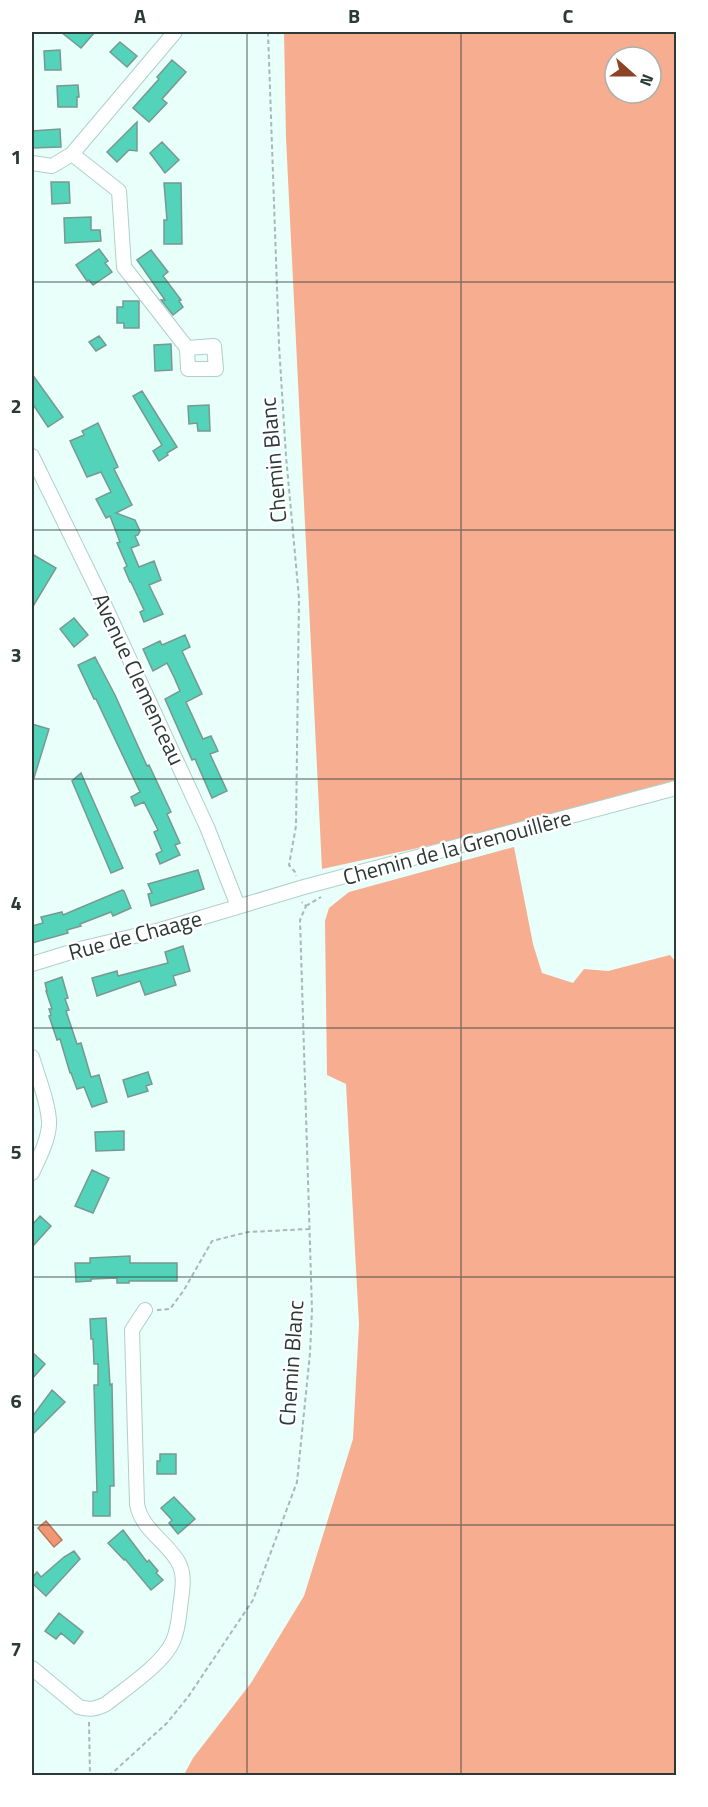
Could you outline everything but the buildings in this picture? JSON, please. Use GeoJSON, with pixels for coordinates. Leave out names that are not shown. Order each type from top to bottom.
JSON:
{"type":"FeatureCollection","features":[{"type":"Feature","properties":{"kind":"street"},"geometry":{"type":"LineString","coordinates":[[32,163],[52,166],[72,154],[174,32]]}},
{"type":"Feature","properties":{"kind":"street"},"geometry":{"type":"LineString","coordinates":[[72,154],[119,191],[124,267],[187,348]]}},
{"type":"Feature","properties":{"kind":"street","name":"Avenue Clemenceau"},"geometry":{"type":"LineString","coordinates":[[32,456],[98,591],[207,827],[238,906]]}},
{"type":"Feature","properties":{"kind":"street","name":"Chemin de la Grenouillère"},"geometry":{"type":"LineString","coordinates":[[238,906],[464,843],[676,788]]}},
{"type":"Feature","properties":{"kind":"street","name":"Rue de Chaage"},"geometry":{"type":"LineString","coordinates":[[32,964],[84,948],[160,930],[238,906]]}},
{"type":"Feature","properties":{"kind":"street"},"geometry":{"type":"LineString","coordinates":[[32,1057],[49,1115],[49,1126],[32,1173]]}},
{"type":"Feature","properties":{"kind":"street"},"geometry":{"type":"LineString","coordinates":[[32,1668],[79,1707],[89,1710],[98,1708],[154,1666],[172,1644],[177,1629],[184,1584],[182,1570],[172,1554],[139,1515],[136,1504],[132,1330],[145,1310]]}},
{"type":"Feature","properties":{"kind":"path","name":"Chemin Blanc"},"geometry":{"type":"LineString","coordinates":[[268,32],[279,345],[299,598],[296,826],[289,866],[295,872],[297,879]]}},
{"type":"Feature","properties":{"kind":"path","name":"Chemin Blanc"},"geometry":{"type":"LineString","coordinates":[[109,1776],[174,1715],[253,1600],[297,1482],[311,1321],[300,920],[306,906],[300,896]]}},
{"type":"Feature","properties":{"kind":"path"},"geometry":{"type":"LineString","coordinates":[[145,1310],[170,1310],[212,1241],[248,1232],[309,1229]]}},
{"type":"Feature","properties":{"kind":"path"},"geometry":{"type":"LineString","coordinates":[[89,1710],[90,1776]]}},
{"type":"Feature","properties":{"kind":"shaded area"},"geometry":{"type":"Polygon","coordinates":[[[284,32],[676,32],[676,780],[468,837],[322,869],[286,138],[284,32]]]}},
{"type":"Feature","properties":{"kind":"shaded area"},"geometry":{"type":"Polygon","coordinates":[[[514,847],[533,944],[542,973],[573,983],[584,969],[608,971],[670,955],[676,962],[676,1775],[184,1775],[193,1758],[251,1683],[304,1596],[353,1439],[359,1324],[346,1084],[327,1075],[325,921],[329,908],[349,892],[514,847]]]}},
{"type":"Feature","properties":{"kind":"shaded area"},"geometry":{"type":"Polygon","coordinates":[[[46,1521],[62,1540],[54,1547],[38,1528],[46,1521]]]}}]}
